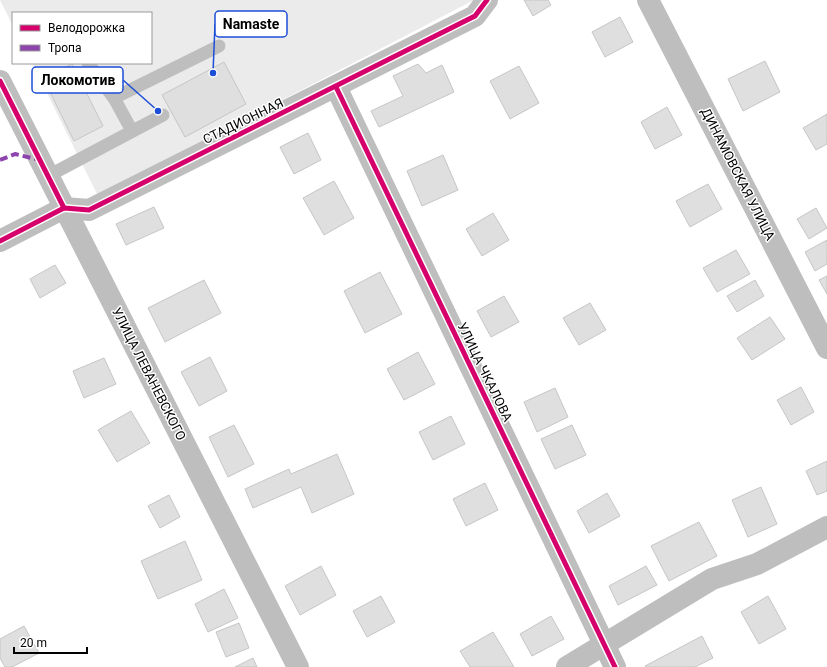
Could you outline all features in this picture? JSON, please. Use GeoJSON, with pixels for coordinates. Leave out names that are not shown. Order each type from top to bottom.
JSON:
{"type":"FeatureCollection","features":[{"type":"Feature","properties":{"kind":"street","name":"СТАДИОННАЯ"},"geometry":{"type":"LineString","coordinates":[[64,208],[89,210],[475,16],[487,0]]}},
{"type":"Feature","properties":{"kind":"street","name":"ДИНАМОВСКАЯ УЛИЦА"},"geometry":{"type":"LineString","coordinates":[[648,0],[827,348]]}},
{"type":"Feature","properties":{"kind":"street","name":"УЛИЦА ЛЕВАНЕВСКОГО"},"geometry":{"type":"LineString","coordinates":[[0,81],[298,667]]}},
{"type":"Feature","properties":{"kind":"street","name":"УЛИЦА ЧКАЛОВА"},"geometry":{"type":"LineString","coordinates":[[336,87],[615,667]]}},
{"type":"Feature","properties":{"kind":"street"},"geometry":{"type":"LineString","coordinates":[[0,241],[64,208]]}},
{"type":"Feature","properties":{"kind":"street"},"geometry":{"type":"LineString","coordinates":[[567,667],[712,579],[757,564],[827,527]]}},
{"type":"Feature","properties":{"kind":"lane"},"geometry":{"type":"LineString","coordinates":[[114,98],[218,46]]}},
{"type":"Feature","properties":{"kind":"lane"},"geometry":{"type":"LineString","coordinates":[[89,64],[114,98],[132,131]]}},
{"type":"Feature","properties":{"kind":"lane"},"geometry":{"type":"LineString","coordinates":[[48,176],[163,114]]}},
{"type":"Feature","properties":{"kind":"shaded area"},"geometry":{"type":"Polygon","coordinates":[[[0,0],[474,0],[98,196],[32,64],[152,64],[152,12],[12,12],[12,24],[0,0]]]}},
{"type":"Feature","properties":{"kind":"building"},"geometry":{"type":"Polygon","coordinates":[[[524,0],[548,0],[551,5],[533,16],[524,0]]]}},
{"type":"Feature","properties":{"kind":"building"},"geometry":{"type":"Polygon","coordinates":[[[620,17],[633,42],[605,57],[592,32],[620,17]]]}},
{"type":"Feature","properties":{"kind":"building"},"geometry":{"type":"Polygon","coordinates":[[[765,61],[780,92],[743,111],[728,79],[765,61]]]}},
{"type":"Feature","properties":{"kind":"building"},"geometry":{"type":"Polygon","coordinates":[[[224,62],[246,104],[185,137],[162,95],[224,62]]]}},
{"type":"Feature","properties":{"kind":"building"},"geometry":{"type":"Polygon","coordinates":[[[72,64],[103,126],[74,141],[43,78],[72,64]]]}},
{"type":"Feature","properties":{"kind":"building"},"geometry":{"type":"Polygon","coordinates":[[[418,64],[426,73],[442,65],[454,92],[379,127],[371,111],[403,96],[393,76],[418,64]]]}},
{"type":"Feature","properties":{"kind":"building"},"geometry":{"type":"Polygon","coordinates":[[[519,66],[539,103],[510,119],[490,81],[519,66]]]}},
{"type":"Feature","properties":{"kind":"building"},"geometry":{"type":"Polygon","coordinates":[[[667,107],[682,135],[655,149],[641,122],[667,107]]]}},
{"type":"Feature","properties":{"kind":"building"},"geometry":{"type":"Polygon","coordinates":[[[827,114],[827,144],[816,150],[803,128],[827,114]]]}},
{"type":"Feature","properties":{"kind":"building"},"geometry":{"type":"Polygon","coordinates":[[[308,133],[321,160],[294,174],[280,147],[308,133]]]}},
{"type":"Feature","properties":{"kind":"building"},"geometry":{"type":"Polygon","coordinates":[[[443,155],[458,190],[422,206],[407,171],[443,155]]]}},
{"type":"Feature","properties":{"kind":"building"},"geometry":{"type":"Polygon","coordinates":[[[334,181],[354,218],[324,235],[303,198],[334,181]]]}},
{"type":"Feature","properties":{"kind":"building"},"geometry":{"type":"Polygon","coordinates":[[[708,184],[722,209],[690,227],[676,201],[708,184]]]}},
{"type":"Feature","properties":{"kind":"building"},"geometry":{"type":"Polygon","coordinates":[[[154,207],[164,228],[126,245],[116,224],[154,207]]]}},
{"type":"Feature","properties":{"kind":"building"},"geometry":{"type":"Polygon","coordinates":[[[816,208],[827,228],[809,239],[797,219],[816,208]]]}},
{"type":"Feature","properties":{"kind":"building"},"geometry":{"type":"Polygon","coordinates":[[[493,213],[509,240],[482,256],[466,229],[493,213]]]}},
{"type":"Feature","properties":{"kind":"building"},"geometry":{"type":"Polygon","coordinates":[[[827,240],[827,264],[815,271],[805,252],[827,240]]]}},
{"type":"Feature","properties":{"kind":"building"},"geometry":{"type":"Polygon","coordinates":[[[736,250],[750,274],[717,292],[703,268],[736,250]]]}},
{"type":"Feature","properties":{"kind":"building"},"geometry":{"type":"Polygon","coordinates":[[[55,265],[66,283],[40,298],[30,279],[55,265]]]}},
{"type":"Feature","properties":{"kind":"building"},"geometry":{"type":"Polygon","coordinates":[[[380,272],[402,314],[365,333],[344,291],[380,272]]]}},
{"type":"Feature","properties":{"kind":"building"},"geometry":{"type":"Polygon","coordinates":[[[827,276],[827,294],[819,280],[827,276]]]}},
{"type":"Feature","properties":{"kind":"building"},"geometry":{"type":"Polygon","coordinates":[[[204,280],[221,313],[165,342],[148,308],[204,280]]]}},
{"type":"Feature","properties":{"kind":"building"},"geometry":{"type":"Polygon","coordinates":[[[755,280],[764,296],[737,312],[727,296],[755,280]]]}},
{"type":"Feature","properties":{"kind":"building"},"geometry":{"type":"Polygon","coordinates":[[[504,296],[519,322],[491,337],[477,311],[504,296]]]}},
{"type":"Feature","properties":{"kind":"building"},"geometry":{"type":"Polygon","coordinates":[[[590,303],[606,330],[579,345],[563,318],[590,303]]]}},
{"type":"Feature","properties":{"kind":"building"},"geometry":{"type":"Polygon","coordinates":[[[770,317],[785,339],[752,360],[737,338],[770,317]]]}},
{"type":"Feature","properties":{"kind":"building"},"geometry":{"type":"Polygon","coordinates":[[[418,352],[435,384],[404,400],[387,369],[418,352]]]}},
{"type":"Feature","properties":{"kind":"building"},"geometry":{"type":"Polygon","coordinates":[[[210,357],[227,391],[199,406],[181,372],[210,357]]]}},
{"type":"Feature","properties":{"kind":"building"},"geometry":{"type":"Polygon","coordinates":[[[104,358],[116,384],[84,398],[73,371],[104,358]]]}},
{"type":"Feature","properties":{"kind":"building"},"geometry":{"type":"Polygon","coordinates":[[[801,387],[814,412],[791,425],[777,400],[801,387]]]}},
{"type":"Feature","properties":{"kind":"building"},"geometry":{"type":"Polygon","coordinates":[[[555,388],[568,417],[537,432],[524,402],[555,388]]]}},
{"type":"Feature","properties":{"kind":"building"},"geometry":{"type":"Polygon","coordinates":[[[131,411],[150,443],[117,462],[98,430],[131,411]]]}},
{"type":"Feature","properties":{"kind":"building"},"geometry":{"type":"Polygon","coordinates":[[[451,416],[465,444],[433,460],[419,432],[451,416]]]}},
{"type":"Feature","properties":{"kind":"building"},"geometry":{"type":"Polygon","coordinates":[[[234,425],[254,464],[228,477],[209,437],[234,425]]]}},
{"type":"Feature","properties":{"kind":"building"},"geometry":{"type":"Polygon","coordinates":[[[572,425],[586,455],[555,469],[541,439],[572,425]]]}},
{"type":"Feature","properties":{"kind":"building"},"geometry":{"type":"Polygon","coordinates":[[[337,454],[354,494],[312,513],[301,487],[253,508],[245,489],[289,469],[291,474],[337,454]]]}},
{"type":"Feature","properties":{"kind":"building"},"geometry":{"type":"Polygon","coordinates":[[[827,461],[827,491],[817,495],[806,471],[827,461]]]}},
{"type":"Feature","properties":{"kind":"building"},"geometry":{"type":"Polygon","coordinates":[[[485,483],[498,510],[466,526],[453,499],[485,483]]]}},
{"type":"Feature","properties":{"kind":"building"},"geometry":{"type":"Polygon","coordinates":[[[761,487],[777,524],[748,537],[732,500],[761,487]]]}},
{"type":"Feature","properties":{"kind":"building"},"geometry":{"type":"Polygon","coordinates":[[[607,493],[620,516],[589,533],[577,511],[607,493]]]}},
{"type":"Feature","properties":{"kind":"building"},"geometry":{"type":"Polygon","coordinates":[[[169,495],[180,517],[160,528],[148,506],[169,495]]]}},
{"type":"Feature","properties":{"kind":"building"},"geometry":{"type":"Polygon","coordinates":[[[699,522],[717,556],[669,581],[651,546],[699,522]]]}},
{"type":"Feature","properties":{"kind":"building"},"geometry":{"type":"Polygon","coordinates":[[[185,541],[202,580],[158,599],[141,561],[185,541]]]}},
{"type":"Feature","properties":{"kind":"building"},"geometry":{"type":"Polygon","coordinates":[[[321,566],[336,595],[300,615],[285,586],[321,566]]]}},
{"type":"Feature","properties":{"kind":"building"},"geometry":{"type":"Polygon","coordinates":[[[646,566],[657,585],[618,605],[609,586],[646,566]]]}},
{"type":"Feature","properties":{"kind":"building"},"geometry":{"type":"Polygon","coordinates":[[[224,589],[238,618],[208,632],[195,604],[224,589]]]}},
{"type":"Feature","properties":{"kind":"building"},"geometry":{"type":"Polygon","coordinates":[[[381,596],[395,622],[367,637],[353,611],[381,596]]]}},
{"type":"Feature","properties":{"kind":"building"},"geometry":{"type":"Polygon","coordinates":[[[768,596],[786,629],[759,644],[741,612],[768,596]]]}},
{"type":"Feature","properties":{"kind":"building"},"geometry":{"type":"Polygon","coordinates":[[[551,616],[564,639],[532,656],[520,634],[551,616]]]}},
{"type":"Feature","properties":{"kind":"building"},"geometry":{"type":"Polygon","coordinates":[[[239,623],[249,648],[226,657],[216,632],[239,623]]]}},
{"type":"Feature","properties":{"kind":"building"},"geometry":{"type":"Polygon","coordinates":[[[24,626],[39,653],[12,667],[5,667],[0,658],[0,639],[24,626]]]}},
{"type":"Feature","properties":{"kind":"building"},"geometry":{"type":"Polygon","coordinates":[[[493,632],[514,667],[470,667],[460,651],[493,632]]]}},
{"type":"Feature","properties":{"kind":"building"},"geometry":{"type":"Polygon","coordinates":[[[702,636],[713,658],[695,667],[645,666],[702,636]]]}},
{"type":"Feature","properties":{"kind":"building"},"geometry":{"type":"Polygon","coordinates":[[[253,658],[257,667],[235,667],[253,658]]]}},
{"type":"Feature","properties":{"kind":"marked path"},"geometry":{"type":"LineString","coordinates":[[0,160],[15,154],[40,160]]}},
{"type":"Feature","properties":{"kind":"cycle path"},"geometry":{"type":"LineString","coordinates":[[0,241],[64,208],[89,210],[475,16],[487,0]]}},
{"type":"Feature","properties":{"kind":"cycle path"},"geometry":{"type":"LineString","coordinates":[[0,81],[64,208]]}},
{"type":"Feature","properties":{"kind":"cycle path"},"geometry":{"type":"LineString","coordinates":[[336,87],[615,667]]}},
{"type":"Feature","properties":{"kind":"place","name":"Namaste"},"geometry":{"type":"Point","coordinates":[213,73]}},
{"type":"Feature","properties":{"kind":"place","name":"Локомотив"},"geometry":{"type":"Point","coordinates":[158,111]}}]}
